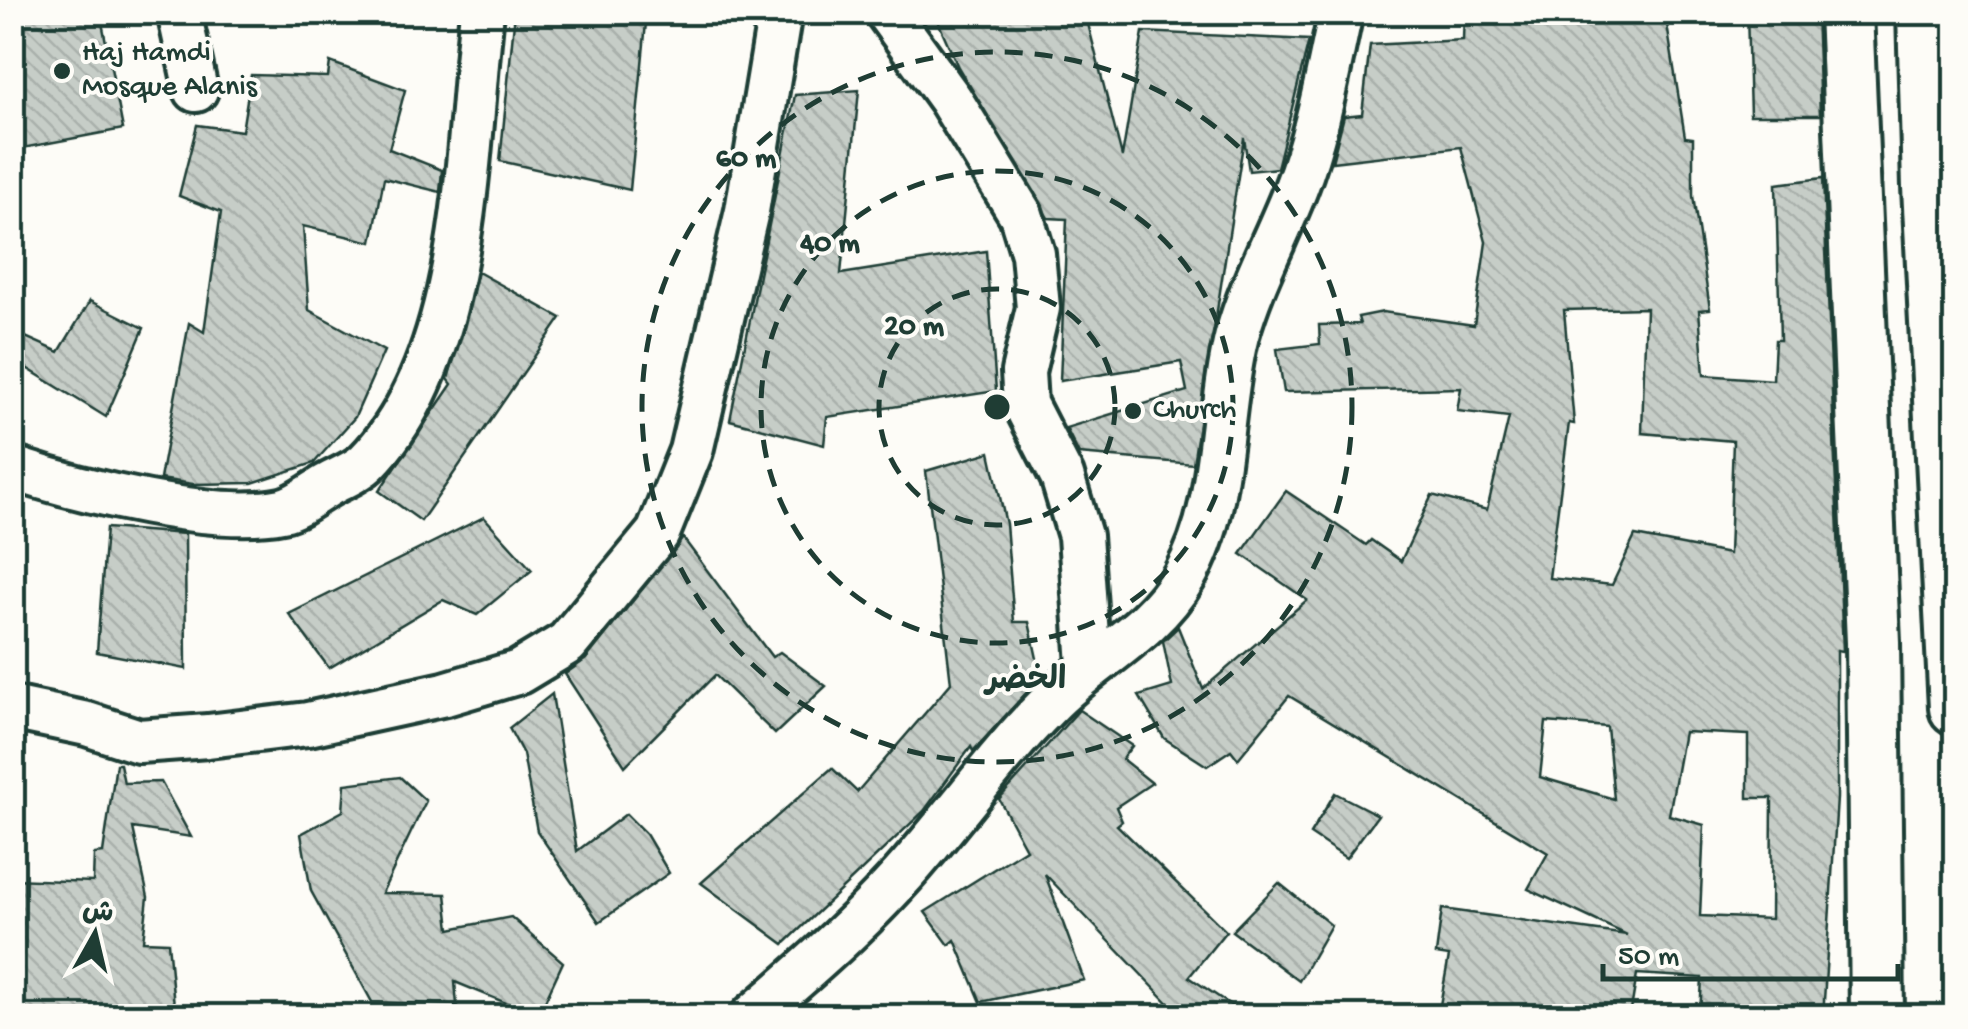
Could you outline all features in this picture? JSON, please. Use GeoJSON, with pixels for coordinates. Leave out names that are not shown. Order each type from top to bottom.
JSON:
{"type":"FeatureCollection","features":[{"type":"Feature","properties":{"kind":"main road"},"geometry":{"type":"LineString","coordinates":[[1846,12],[1873,642],[1877,1016]]}},
{"type":"Feature","properties":{"kind":"main road"},"geometry":{"type":"LineString","coordinates":[[1924,12],[1929,187],[1956,708]]}},
{"type":"Feature","properties":{"kind":"street"},"geometry":{"type":"LineString","coordinates":[[179,12],[196,90]]}},
{"type":"Feature","properties":{"kind":"street"},"geometry":{"type":"LineString","coordinates":[[12,468],[85,492],[221,510],[284,510],[366,464],[410,401],[436,341],[468,191],[482,12]]}},
{"type":"Feature","properties":{"kind":"street"},"geometry":{"type":"LineString","coordinates":[[12,708],[87,724],[139,741],[208,736],[308,724],[445,694],[520,672],[567,643],[658,533],[691,450],[747,211],[780,12]]}},
{"type":"Feature","properties":{"kind":"street"},"geometry":{"type":"LineString","coordinates":[[887,12],[950,99],[1021,215],[1034,254],[1038,308],[1023,372],[1026,404],[1062,476],[1080,536],[1089,665]]}},
{"type":"Feature","properties":{"kind":"street"},"geometry":{"type":"LineString","coordinates":[[753,1016],[864,915],[920,856],[1020,734],[1089,665],[1126,643],[1159,613],[1184,578],[1203,538],[1238,335],[1297,185],[1319,115],[1341,12]]}},
{"type":"Feature","properties":{"kind":"building","name":"Haj Hamdi Mosque Alanis"},"geometry":{"type":"Polygon","coordinates":[[[12,12],[100,12],[123,129],[12,150],[12,12]]]}},
{"type":"Feature","properties":{"kind":"building"},"geometry":{"type":"Polygon","coordinates":[[[515,12],[647,12],[630,190],[500,161],[515,12]]]}},
{"type":"Feature","properties":{"kind":"building"},"geometry":{"type":"Polygon","coordinates":[[[965,12],[1085,12],[1122,157],[1143,32],[1309,40],[1277,168],[1249,171],[1244,138],[1193,464],[1079,454],[1066,428],[1187,391],[1181,362],[1060,381],[1067,219],[1048,218],[958,67],[937,19],[965,12]]]}},
{"type":"Feature","properties":{"kind":"building"},"geometry":{"type":"Polygon","coordinates":[[[1464,12],[1665,12],[1685,137],[1693,138],[1693,196],[1710,309],[1699,310],[1704,375],[1773,380],[1775,340],[1780,340],[1776,184],[1823,178],[1843,651],[1837,650],[1837,798],[1823,1016],[1700,1016],[1702,978],[1637,974],[1630,1016],[1495,1004],[1495,1016],[1438,1016],[1449,956],[1436,954],[1442,909],[1627,935],[1528,889],[1548,853],[1289,696],[1238,759],[1231,750],[1207,766],[1164,738],[1139,696],[1172,686],[1163,641],[1178,627],[1203,689],[1307,600],[1241,554],[1286,491],[1366,545],[1371,540],[1401,561],[1432,495],[1487,510],[1509,417],[1457,411],[1461,388],[1284,392],[1277,349],[1320,344],[1319,325],[1360,324],[1358,317],[1383,312],[1474,325],[1486,242],[1461,147],[1332,162],[1344,116],[1362,114],[1370,45],[1463,40],[1464,12]],[[1646,308],[1564,310],[1574,424],[1569,423],[1549,578],[1612,585],[1635,536],[1729,554],[1733,441],[1642,433],[1646,308]],[[1546,722],[1540,777],[1614,799],[1607,727],[1546,722]],[[1684,732],[1669,815],[1704,825],[1700,916],[1771,919],[1772,798],[1748,798],[1748,735],[1684,732]]]}},
{"type":"Feature","properties":{"kind":"building"},"geometry":{"type":"Polygon","coordinates":[[[1747,12],[1816,12],[1820,115],[1750,115],[1747,12]]]}},
{"type":"Feature","properties":{"kind":"building"},"geometry":{"type":"Polygon","coordinates":[[[330,62],[405,90],[389,149],[442,170],[440,192],[384,178],[372,242],[303,226],[309,310],[384,351],[355,417],[314,463],[252,483],[193,484],[160,479],[189,323],[204,332],[221,212],[179,196],[197,125],[242,131],[251,75],[328,77],[330,62]]]}},
{"type":"Feature","properties":{"kind":"building"},"geometry":{"type":"Polygon","coordinates":[[[859,90],[841,274],[986,251],[996,391],[827,417],[824,445],[730,420],[795,95],[859,90]]]}},
{"type":"Feature","properties":{"kind":"building"},"geometry":{"type":"Polygon","coordinates":[[[478,272],[561,318],[421,521],[379,491],[452,384],[448,379],[478,272]]]}},
{"type":"Feature","properties":{"kind":"building"},"geometry":{"type":"Polygon","coordinates":[[[90,301],[144,328],[106,417],[12,359],[12,331],[59,352],[90,301]]]}},
{"type":"Feature","properties":{"kind":"building"},"geometry":{"type":"Polygon","coordinates":[[[990,452],[1006,524],[1014,622],[1029,622],[1041,677],[973,751],[971,747],[924,811],[784,944],[701,883],[832,768],[857,792],[951,683],[926,471],[990,452]]]}},
{"type":"Feature","properties":{"kind":"building"},"geometry":{"type":"Polygon","coordinates":[[[484,517],[532,570],[477,615],[443,600],[329,668],[289,614],[484,517]]]}},
{"type":"Feature","properties":{"kind":"building"},"geometry":{"type":"Polygon","coordinates":[[[106,528],[185,534],[186,669],[97,652],[106,528]]]}},
{"type":"Feature","properties":{"kind":"building"},"geometry":{"type":"Polygon","coordinates":[[[683,538],[772,657],[780,652],[826,686],[775,734],[715,675],[625,766],[565,674],[586,659],[683,538]]]}},
{"type":"Feature","properties":{"kind":"building"},"geometry":{"type":"Polygon","coordinates":[[[552,694],[577,851],[626,814],[646,834],[669,873],[599,922],[537,831],[523,754],[509,728],[552,694]]]}},
{"type":"Feature","properties":{"kind":"building"},"geometry":{"type":"Polygon","coordinates":[[[1079,710],[1132,746],[1122,759],[1152,783],[1116,807],[1122,821],[1117,825],[1226,931],[1189,977],[1247,1016],[1181,1016],[1045,874],[1084,980],[981,1002],[955,940],[949,945],[925,912],[1026,849],[999,799],[1079,710]]]}},
{"type":"Feature","properties":{"kind":"building"},"geometry":{"type":"Polygon","coordinates":[[[116,764],[120,764],[124,783],[161,782],[191,837],[133,828],[148,897],[143,941],[168,942],[175,1016],[12,1016],[12,879],[93,882],[94,854],[103,853],[116,764]]]}},
{"type":"Feature","properties":{"kind":"building"},"geometry":{"type":"Polygon","coordinates":[[[400,777],[426,801],[382,893],[446,894],[450,929],[511,917],[563,962],[538,1016],[455,982],[457,1005],[372,1002],[311,891],[301,834],[343,811],[345,784],[400,777]]]}},
{"type":"Feature","properties":{"kind":"building"},"geometry":{"type":"Polygon","coordinates":[[[1335,793],[1378,815],[1346,858],[1310,834],[1335,793]]]}},
{"type":"Feature","properties":{"kind":"building"},"geometry":{"type":"Polygon","coordinates":[[[1279,883],[1331,925],[1299,981],[1232,931],[1279,883]]]}},
{"type":"Feature","properties":{"kind":"place","name":"Haj Hamdi Mosque Alanis"},"geometry":{"type":"Point","coordinates":[62,71]}},
{"type":"Feature","properties":{"kind":"place","name":"Church"},"geometry":{"type":"Point","coordinates":[1133,411]}},
{"type":"Feature","properties":{"kind":"district","name":"الخضر"},"geometry":{"type":"Point","coordinates":[1026,682]}}]}
